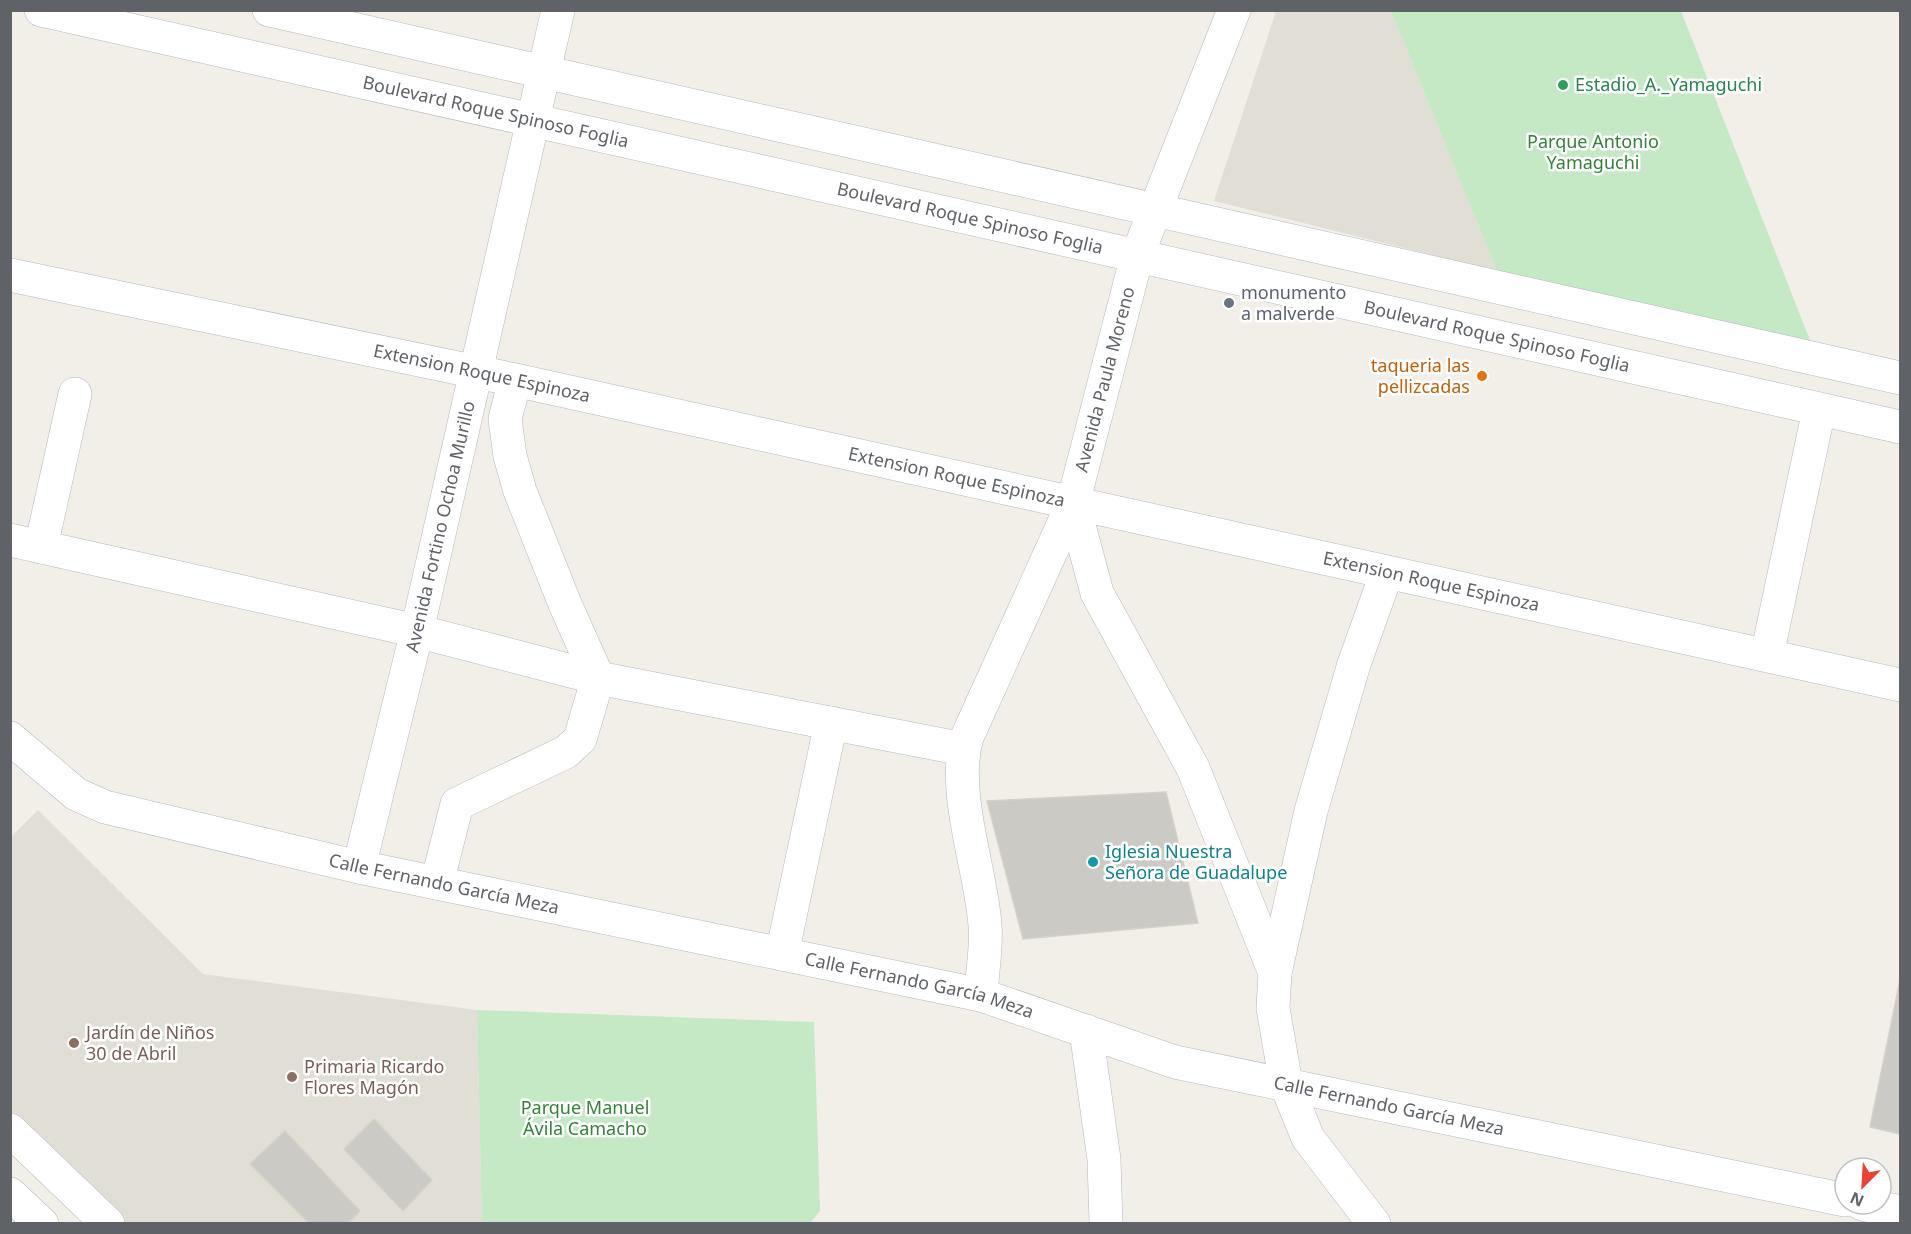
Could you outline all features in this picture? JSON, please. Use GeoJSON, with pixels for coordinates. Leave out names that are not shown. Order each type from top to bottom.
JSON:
{"type":"FeatureCollection","features":[{"type":"Feature","properties":{"kind":"street","name":"Boulevard Roque Spinoso Foglia"},"geometry":{"type":"LineString","coordinates":[[41,10],[1900,428]]}},
{"type":"Feature","properties":{"kind":"street"},"geometry":{"type":"LineString","coordinates":[[269,10],[1900,378]]}},
{"type":"Feature","properties":{"kind":"street","name":"Avenida Fortino Ochoa Murillo"},"geometry":{"type":"LineString","coordinates":[[359,867],[417,631],[558,10]]}},
{"type":"Feature","properties":{"kind":"street","name":"Avenida Paula Moreno"},"geometry":{"type":"LineString","coordinates":[[981,995],[985,926],[962,782],[963,750],[1073,503],[1137,256],[1234,10]]}},
{"type":"Feature","properties":{"kind":"street","name":"Extension Roque Espinoza"},"geometry":{"type":"LineString","coordinates":[[10,275],[475,371],[1900,685]]}},
{"type":"Feature","properties":{"kind":"street"},"geometry":{"type":"LineString","coordinates":[[437,883],[457,804],[566,752],[580,739],[598,678],[520,491],[510,456],[505,419],[515,380]]}},
{"type":"Feature","properties":{"kind":"street"},"geometry":{"type":"LineString","coordinates":[[75,394],[26,544],[417,631],[598,678],[963,750]]}},
{"type":"Feature","properties":{"kind":"street"},"geometry":{"type":"LineString","coordinates":[[1767,656],[1819,410]]}},
{"type":"Feature","properties":{"kind":"street"},"geometry":{"type":"LineString","coordinates":[[1073,503],[1097,593],[1193,768],[1275,973]]}},
{"type":"Feature","properties":{"kind":"street"},"geometry":{"type":"LineString","coordinates":[[1374,1224],[1308,1138],[1286,1084],[1273,1008],[1275,973],[1311,811],[1354,664],[1387,572]]}},
{"type":"Feature","properties":{"kind":"street"},"geometry":{"type":"LineString","coordinates":[[782,954],[831,723]]}},
{"type":"Feature","properties":{"kind":"street","name":"Calle Fernando García Meza"},"geometry":{"type":"LineString","coordinates":[[10,738],[76,794],[105,807],[359,867],[981,995],[1175,1062],[1833,1198]]}},
{"type":"Feature","properties":{"kind":"street"},"geometry":{"type":"LineString","coordinates":[[1086,1031],[1104,1159],[1106,1224]]}},
{"type":"Feature","properties":{"kind":"street"},"geometry":{"type":"LineString","coordinates":[[10,1130],[108,1224]]}},
{"type":"Feature","properties":{"kind":"street"},"geometry":{"type":"LineString","coordinates":[[10,1194],[42,1224]]}},
{"type":"Feature","properties":{"kind":"shaded area"},"geometry":{"type":"Polygon","coordinates":[[[1276,11],[1391,11],[1497,271],[1214,201],[1276,11]]]}},
{"type":"Feature","properties":{"kind":"shaded area","name":"Primaria Ricardo Flores Magón"},"geometry":{"type":"Polygon","coordinates":[[[38,810],[203,974],[477,1010],[482,1223],[125,1223],[11,1113],[10,838],[38,810]]]}},
{"type":"Feature","properties":{"kind":"green space","name":"Parque Antonio Yamaguchi"},"geometry":{"type":"Polygon","coordinates":[[[1391,11],[1681,11],[1811,343],[1497,271],[1391,11]]]}},
{"type":"Feature","properties":{"kind":"green space","name":"Parque Manuel Ávila Camacho"},"geometry":{"type":"Polygon","coordinates":[[[477,1010],[814,1022],[820,1211],[809,1224],[482,1223],[477,1010]]]}},
{"type":"Feature","properties":{"kind":"building","name":"Iglesia Nuestra Señora de Guadalupe"},"geometry":{"type":"Polygon","coordinates":[[[1166,792],[1198,923],[1023,939],[987,801],[1166,792]]]}},
{"type":"Feature","properties":{"kind":"building"},"geometry":{"type":"Polygon","coordinates":[[[1900,980],[1900,1134],[1870,1127],[1900,980]]]}},
{"type":"Feature","properties":{"kind":"building"},"geometry":{"type":"Polygon","coordinates":[[[374,1119],[432,1180],[403,1211],[344,1149],[374,1119]]]}},
{"type":"Feature","properties":{"kind":"building"},"geometry":{"type":"Polygon","coordinates":[[[285,1131],[360,1211],[347,1224],[310,1224],[250,1164],[285,1131]]]}},
{"type":"Feature","properties":{"kind":"place","name":"Estadio_A._Yamaguchi"},"geometry":{"type":"Point","coordinates":[1563,85]}},
{"type":"Feature","properties":{"kind":"place","name":"monumento a malverde"},"geometry":{"type":"Point","coordinates":[1229,303]}},
{"type":"Feature","properties":{"kind":"place","name":"taqueria las pellizcadas"},"geometry":{"type":"Point","coordinates":[1482,376]}},
{"type":"Feature","properties":{"kind":"place","name":"Iglesia Nuestra Señora de Guadalupe"},"geometry":{"type":"Point","coordinates":[1093,862]}},
{"type":"Feature","properties":{"kind":"place","name":"Jardín de Niños 30 de Abril"},"geometry":{"type":"Point","coordinates":[74,1043]}},
{"type":"Feature","properties":{"kind":"place","name":"Primaria Ricardo Flores Magón"},"geometry":{"type":"Point","coordinates":[292,1077]}}]}
